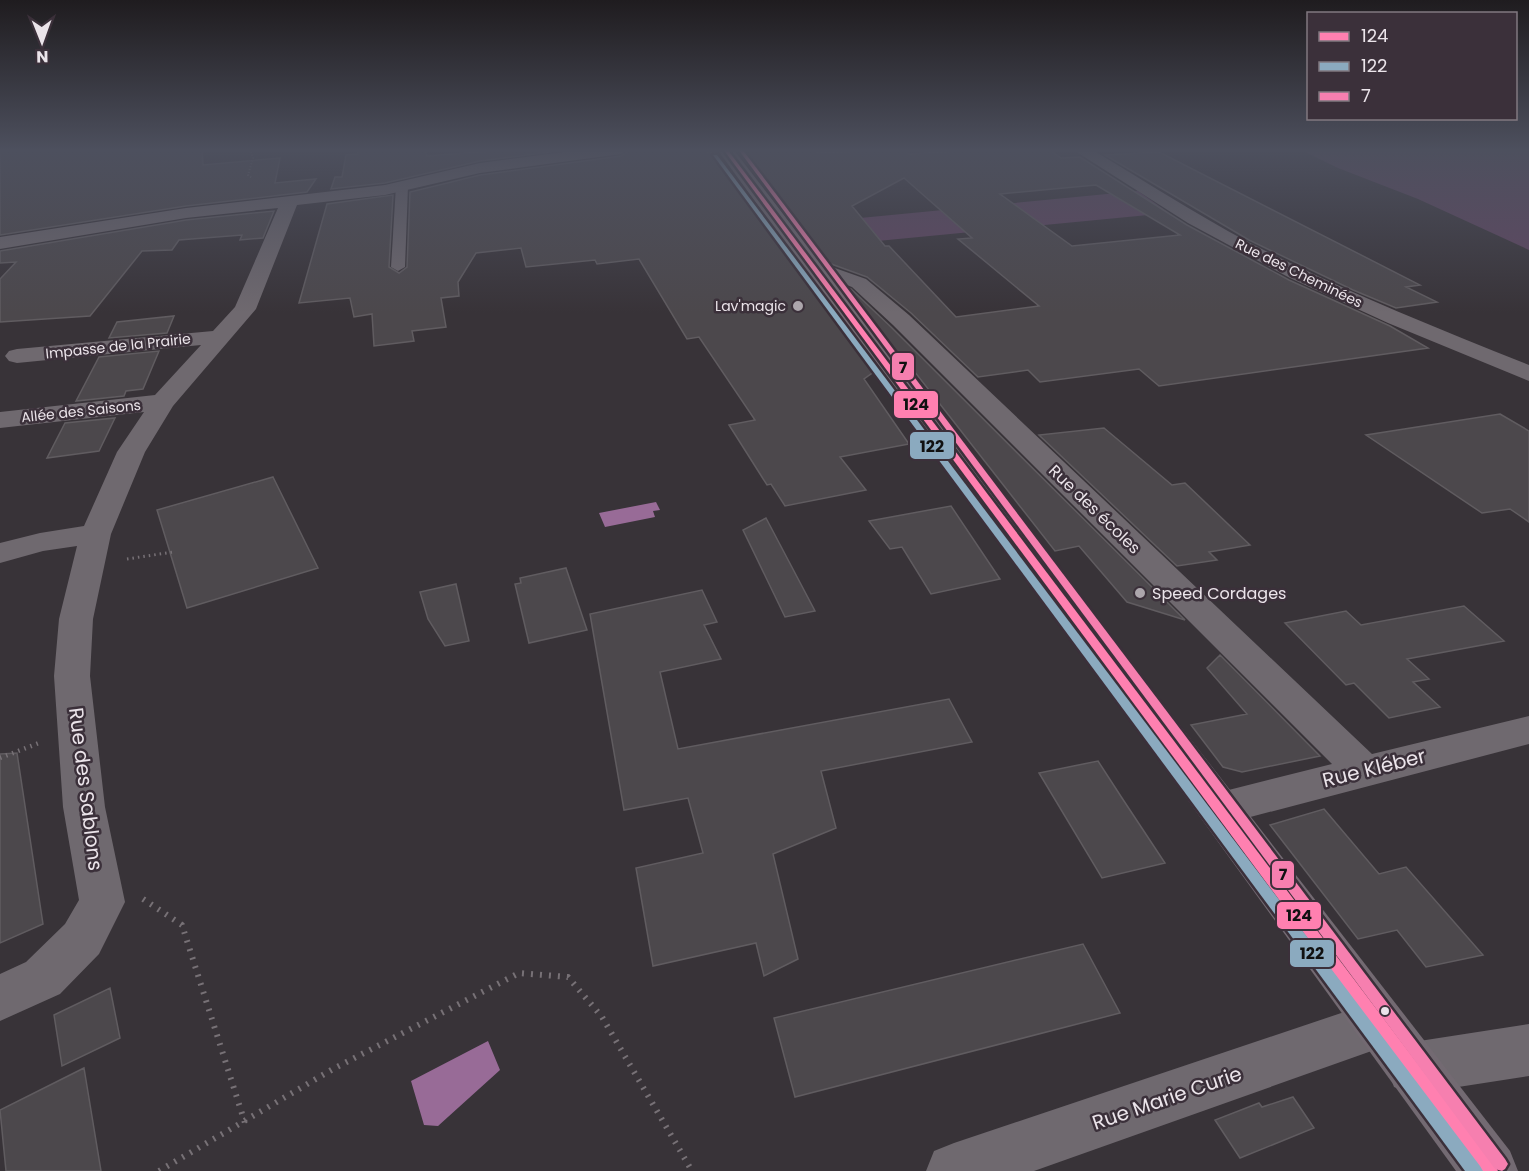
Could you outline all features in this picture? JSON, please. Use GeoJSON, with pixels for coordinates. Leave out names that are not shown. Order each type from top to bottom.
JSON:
{"type":"FeatureCollection","features":[{"type":"Feature","properties":{"kind":"main road"},"geometry":{"type":"LineString","coordinates":[[767,204],[950,452],[1220,808],[1490,1171]]}},
{"type":"Feature","properties":{"kind":"street"},"geometry":{"type":"LineString","coordinates":[[0,243],[123,222],[269,204]]}},
{"type":"Feature","properties":{"kind":"street","name":"Rue des Sablons"},"geometry":{"type":"LineString","coordinates":[[0,998],[43,978],[82,939],[102,902],[84,807],[72,676],[76,618],[92,550],[132,452],[163,402],[245,309],[289,204]]}},
{"type":"Feature","properties":{"kind":"street","name":"Rue des Cheminées"},"geometry":{"type":"LineString","coordinates":[[1168,204],[1263,257],[1329,290],[1529,374]]}},
{"type":"Feature","properties":{"kind":"street","name":"Rue des écoles"},"geometry":{"type":"LineString","coordinates":[[815,267],[860,283],[901,320],[1363,770]]}},
{"type":"Feature","properties":{"kind":"street","name":"Impasse de la Prairie"},"geometry":{"type":"LineString","coordinates":[[17,356],[198,338],[219,338]]}},
{"type":"Feature","properties":{"kind":"street","name":"Allée des Saisons"},"geometry":{"type":"LineString","coordinates":[[0,420],[163,402]]}},
{"type":"Feature","properties":{"kind":"street"},"geometry":{"type":"LineString","coordinates":[[0,553],[40,542],[92,550]]}},
{"type":"Feature","properties":{"kind":"street","name":"Rue Kléber"},"geometry":{"type":"LineString","coordinates":[[1220,808],[1363,770],[1529,730]]}},
{"type":"Feature","properties":{"kind":"street","name":"Rue Marie Curie"},"geometry":{"type":"LineString","coordinates":[[954,1171],[1380,1024]]}},
{"type":"Feature","properties":{"kind":"street"},"geometry":{"type":"LineString","coordinates":[[1413,1068],[1529,1050]]}},
{"type":"Feature","properties":{"kind":"lane"},"geometry":{"type":"LineString","coordinates":[[398,267],[401,204]]}},
{"type":"Feature","properties":{"kind":"path"},"geometry":{"type":"LineString","coordinates":[[92,550],[173,552]]}},
{"type":"Feature","properties":{"kind":"path"},"geometry":{"type":"LineString","coordinates":[[141,898],[182,925],[245,1123]]}},
{"type":"Feature","properties":{"kind":"path"},"geometry":{"type":"LineString","coordinates":[[159,1171],[245,1123],[333,1069],[519,973],[568,977],[602,1017],[692,1171]]}},
{"type":"Feature","properties":{"kind":"shaded area"},"geometry":{"type":"Polygon","coordinates":[[[1008,204],[1156,204],[1169,213],[815,247],[798,224],[1008,204]]]}},
{"type":"Feature","properties":{"kind":"shaded area"},"geometry":{"type":"Polygon","coordinates":[[[1428,204],[1529,204],[1529,250],[1428,204]]]}},
{"type":"Feature","properties":{"kind":"shaded area"},"geometry":{"type":"Polygon","coordinates":[[[656,502],[660,510],[653,511],[655,517],[605,527],[599,513],[656,502]]]}},
{"type":"Feature","properties":{"kind":"shaded area"},"geometry":{"type":"Polygon","coordinates":[[[488,1041],[500,1070],[438,1126],[424,1125],[411,1081],[488,1041]]]}},
{"type":"Feature","properties":{"kind":"building"},"geometry":{"type":"Polygon","coordinates":[[[0,204],[206,204],[186,206],[0,235],[0,204]]]}},
{"type":"Feature","properties":{"kind":"building"},"geometry":{"type":"Polygon","coordinates":[[[327,204],[393,204],[389,267],[399,273],[407,267],[410,204],[753,204],[875,371],[864,379],[909,444],[840,457],[866,490],[785,506],[771,484],[767,485],[729,425],[755,420],[699,337],[687,339],[639,259],[597,264],[595,260],[526,267],[521,248],[476,253],[458,282],[459,296],[441,298],[446,327],[412,331],[414,341],[374,346],[372,314],[354,317],[350,298],[299,303],[327,204]]]}},
{"type":"Feature","properties":{"kind":"building"},"geometry":{"type":"Polygon","coordinates":[[[779,204],[856,204],[852,206],[885,246],[889,246],[956,317],[1039,306],[958,239],[972,238],[933,204],[1013,204],[1072,246],[1180,235],[1127,204],[1153,204],[1187,225],[1289,280],[1390,326],[1428,348],[1159,386],[1139,369],[1040,382],[1028,370],[978,377],[911,313],[867,277],[823,261],[779,204]]]}},
{"type":"Feature","properties":{"kind":"building"},"geometry":{"type":"Polygon","coordinates":[[[1187,204],[1260,204],[1420,285],[1406,287],[1437,302],[1396,308],[1249,240],[1187,204]]]}},
{"type":"Feature","properties":{"kind":"building"},"geometry":{"type":"Polygon","coordinates":[[[274,211],[263,238],[240,240],[242,235],[179,240],[172,250],[142,251],[90,316],[0,322],[0,279],[16,262],[0,263],[0,251],[186,220],[274,211]]]}},
{"type":"Feature","properties":{"kind":"building"},"geometry":{"type":"Polygon","coordinates":[[[842,286],[851,289],[891,327],[1185,620],[1127,602],[1079,546],[1055,551],[900,353],[896,356],[842,286]]]}},
{"type":"Feature","properties":{"kind":"building"},"geometry":{"type":"Polygon","coordinates":[[[174,316],[167,333],[109,338],[117,322],[174,316]]]}},
{"type":"Feature","properties":{"kind":"building"},"geometry":{"type":"Polygon","coordinates":[[[159,351],[143,389],[126,391],[124,396],[76,401],[99,357],[159,351]]]}},
{"type":"Feature","properties":{"kind":"building"},"geometry":{"type":"Polygon","coordinates":[[[1500,414],[1529,431],[1529,522],[1510,509],[1482,513],[1366,435],[1500,414]]]}},
{"type":"Feature","properties":{"kind":"building"},"geometry":{"type":"Polygon","coordinates":[[[115,418],[99,451],[47,458],[65,423],[115,418]]]}},
{"type":"Feature","properties":{"kind":"building"},"geometry":{"type":"Polygon","coordinates":[[[1104,428],[1172,485],[1185,483],[1250,545],[1209,552],[1217,560],[1177,566],[1039,435],[1104,428]]]}},
{"type":"Feature","properties":{"kind":"building"},"geometry":{"type":"Polygon","coordinates":[[[273,477],[318,568],[187,608],[157,510],[273,477]]]}},
{"type":"Feature","properties":{"kind":"building"},"geometry":{"type":"Polygon","coordinates":[[[951,506],[1000,579],[931,594],[902,547],[890,549],[869,521],[951,506]]]}},
{"type":"Feature","properties":{"kind":"building"},"geometry":{"type":"Polygon","coordinates":[[[766,518],[815,611],[785,617],[743,530],[766,518]]]}},
{"type":"Feature","properties":{"kind":"building"},"geometry":{"type":"Polygon","coordinates":[[[566,568],[587,630],[529,643],[515,584],[521,583],[520,578],[566,568]]]}},
{"type":"Feature","properties":{"kind":"building"},"geometry":{"type":"Polygon","coordinates":[[[456,584],[469,641],[445,646],[428,619],[420,592],[456,584]]]}},
{"type":"Feature","properties":{"kind":"building"},"geometry":{"type":"Polygon","coordinates":[[[702,590],[717,622],[704,625],[721,659],[660,672],[678,749],[949,699],[972,742],[821,771],[836,828],[773,854],[798,959],[764,976],[756,943],[653,966],[636,868],[703,853],[688,798],[624,810],[590,614],[702,590]]]}},
{"type":"Feature","properties":{"kind":"building"},"geometry":{"type":"Polygon","coordinates":[[[1464,606],[1504,641],[1407,659],[1429,679],[1413,682],[1440,707],[1389,718],[1354,683],[1346,685],[1285,623],[1346,611],[1361,625],[1464,606]]]}},
{"type":"Feature","properties":{"kind":"building"},"geometry":{"type":"Polygon","coordinates":[[[1220,655],[1320,756],[1242,772],[1223,767],[1191,725],[1247,714],[1207,668],[1220,655]]]}},
{"type":"Feature","properties":{"kind":"building"},"geometry":{"type":"Polygon","coordinates":[[[17,753],[43,924],[0,943],[0,754],[17,753]]]}},
{"type":"Feature","properties":{"kind":"building"},"geometry":{"type":"Polygon","coordinates":[[[1098,761],[1165,863],[1102,878],[1039,773],[1098,761]]]}},
{"type":"Feature","properties":{"kind":"building"},"geometry":{"type":"Polygon","coordinates":[[[1324,809],[1379,874],[1406,867],[1483,955],[1426,967],[1397,930],[1358,939],[1270,825],[1324,809]]]}},
{"type":"Feature","properties":{"kind":"building"},"geometry":{"type":"Polygon","coordinates":[[[1083,944],[1120,1013],[795,1097],[774,1018],[1083,944]]]}},
{"type":"Feature","properties":{"kind":"building"},"geometry":{"type":"Polygon","coordinates":[[[110,988],[120,1038],[62,1066],[54,1015],[110,988]]]}},
{"type":"Feature","properties":{"kind":"building"},"geometry":{"type":"Polygon","coordinates":[[[84,1068],[101,1171],[6,1171],[0,1110],[84,1068]]]}},
{"type":"Feature","properties":{"kind":"building"},"geometry":{"type":"Polygon","coordinates":[[[1293,1097],[1314,1128],[1240,1158],[1215,1120],[1259,1103],[1262,1107],[1293,1097]]]}},
{"type":"Feature","properties":{"kind":"transit line","name":"122"},"geometry":{"type":"LineString","coordinates":[[751,204],[1475,1171]]}},
{"type":"Feature","properties":{"kind":"transit line","name":"124"},"geometry":{"type":"LineString","coordinates":[[766,204],[1490,1171]]}},
{"type":"Feature","properties":{"kind":"transit line","name":"7"},"geometry":{"type":"LineString","coordinates":[[781,204],[1500,1164]]}},
{"type":"Feature","properties":{"kind":"place","name":"Lav'magic"},"geometry":{"type":"Point","coordinates":[798,306]}},
{"type":"Feature","properties":{"kind":"place","name":"Speed Cordages"},"geometry":{"type":"Point","coordinates":[1140,593]}}]}
